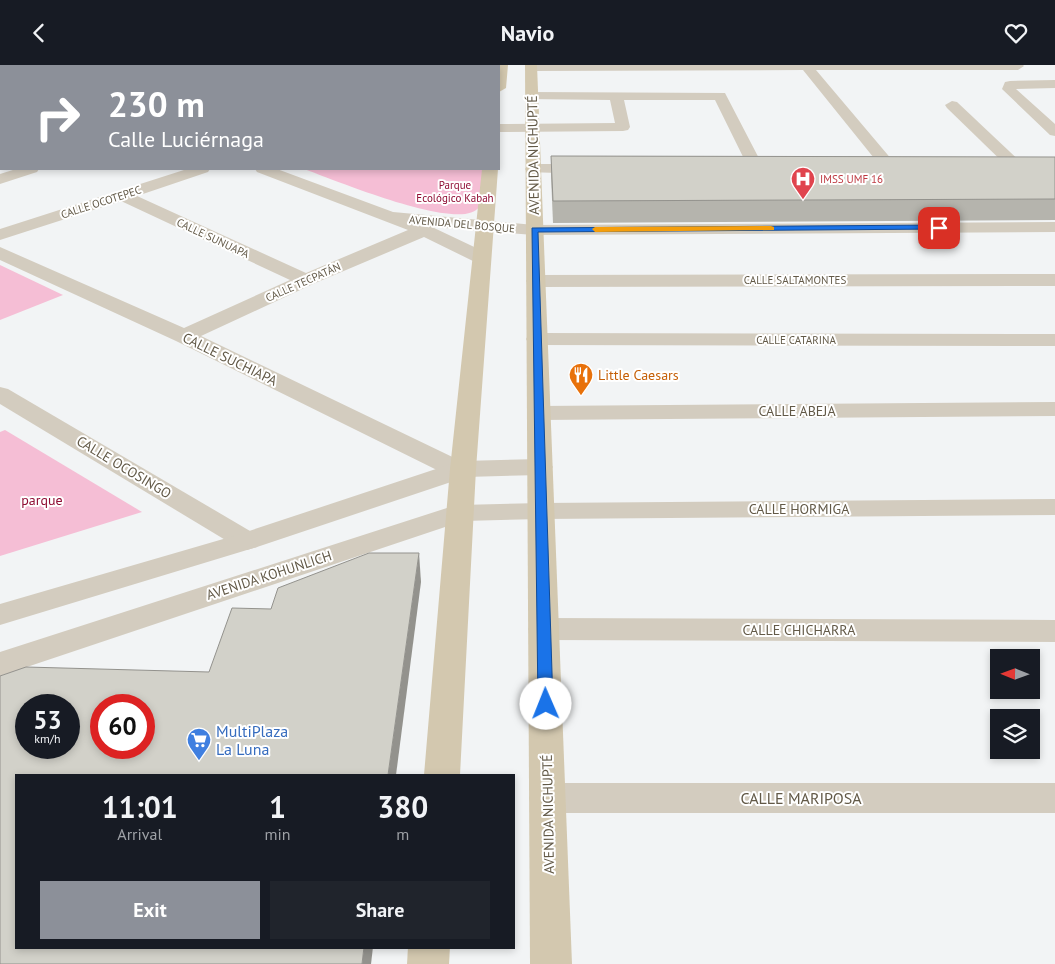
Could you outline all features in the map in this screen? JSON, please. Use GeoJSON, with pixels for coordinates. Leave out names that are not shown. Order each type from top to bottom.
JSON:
{"type":"FeatureCollection","features":[{"type":"Feature","properties":{"kind":"main road"},"geometry":{"type":"LineString","coordinates":[[500,80],[502,65]]}},
{"type":"Feature","properties":{"kind":"main road","name":"AVENIDA NICHUPTÉ"},"geometry":{"type":"LineString","coordinates":[[531,66],[551,964]]}},
{"type":"Feature","properties":{"kind":"main road"},"geometry":{"type":"LineString","coordinates":[[442,774],[460,513],[460,469],[490,170]]}},
{"type":"Feature","properties":{"kind":"main road"},"geometry":{"type":"LineString","coordinates":[[428,964],[430,949]]}},
{"type":"Feature","properties":{"kind":"street"},"geometry":{"type":"LineString","coordinates":[[531,66],[806,67],[1018,65]]}},
{"type":"Feature","properties":{"kind":"street"},"geometry":{"type":"LineString","coordinates":[[806,67],[892,170]]}},
{"type":"Feature","properties":{"kind":"street"},"geometry":{"type":"LineString","coordinates":[[1055,85],[1010,85],[1009,89],[1055,132]]}},
{"type":"Feature","properties":{"kind":"street"},"geometry":{"type":"LineString","coordinates":[[532,96],[720,96],[757,170]]}},
{"type":"Feature","properties":{"kind":"street"},"geometry":{"type":"LineString","coordinates":[[500,128],[623,127],[616,96]]}},
{"type":"Feature","properties":{"kind":"street"},"geometry":{"type":"LineString","coordinates":[[952,105],[1021,171]]}},
{"type":"Feature","properties":{"kind":"street"},"geometry":{"type":"LineString","coordinates":[[533,169],[601,169]]}},
{"type":"Feature","properties":{"kind":"street"},"geometry":{"type":"LineString","coordinates":[[0,179],[28,170]]}},
{"type":"Feature","properties":{"kind":"street","name":"CALLE OCOTEPEC"},"geometry":{"type":"LineString","coordinates":[[0,235],[199,170]]}},
{"type":"Feature","properties":{"kind":"street","name":"AVENIDA DEL BOSQUE"},"geometry":{"type":"LineString","coordinates":[[266,170],[424,230],[482,257]]}},
{"type":"Feature","properties":{"kind":"street"},"geometry":{"type":"LineString","coordinates":[[738,170],[776,170]]}},
{"type":"Feature","properties":{"kind":"street"},"geometry":{"type":"LineString","coordinates":[[872,170],[912,170]]}},
{"type":"Feature","properties":{"kind":"street"},"geometry":{"type":"LineString","coordinates":[[1001,171],[1038,171]]}},
{"type":"Feature","properties":{"kind":"street","name":"CALLE SUNUAPA"},"geometry":{"type":"LineString","coordinates":[[121,195],[306,280]]}},
{"type":"Feature","properties":{"kind":"street","name":"AVENIDA DEL BOSQUE"},"geometry":{"type":"LineString","coordinates":[[390,217],[433,223],[485,224],[534,230],[1055,227]]}},
{"type":"Feature","properties":{"kind":"street","name":"CALLE TECPATÁN"},"geometry":{"type":"LineString","coordinates":[[184,335],[424,230]]}},
{"type":"Feature","properties":{"kind":"street","name":"CALLE SUCHIAPA"},"geometry":{"type":"LineString","coordinates":[[0,253],[184,335],[460,469]]}},
{"type":"Feature","properties":{"kind":"street","name":"CALLE SALTAMONTES"},"geometry":{"type":"LineString","coordinates":[[536,281],[1055,280]]}},
{"type":"Feature","properties":{"kind":"street","name":"CALLE CATARINA"},"geometry":{"type":"LineString","coordinates":[[537,339],[1055,340]]}},
{"type":"Feature","properties":{"kind":"street","name":"CALLE OCOSINGO"},"geometry":{"type":"LineString","coordinates":[[6,404],[247,541]]}},
{"type":"Feature","properties":{"kind":"street","name":"CALLE ABEJA"},"geometry":{"type":"LineString","coordinates":[[539,413],[1055,409]]}},
{"type":"Feature","properties":{"kind":"street"},"geometry":{"type":"LineString","coordinates":[[0,615],[247,541],[460,469],[540,467]]}},
{"type":"Feature","properties":{"kind":"street","name":"CALLE HORMIGA"},"geometry":{"type":"LineString","coordinates":[[542,511],[1055,507]]}},
{"type":"Feature","properties":{"kind":"street","name":"AVENIDA KOHUNLICH"},"geometry":{"type":"LineString","coordinates":[[0,664],[460,513],[542,511]]}},
{"type":"Feature","properties":{"kind":"street","name":"CALLE CHICHARRA"},"geometry":{"type":"LineString","coordinates":[[544,629],[1055,631]]}},
{"type":"Feature","properties":{"kind":"street","name":"CALLE MARIPOSA"},"geometry":{"type":"LineString","coordinates":[[548,798],[1055,798]]}},
{"type":"Feature","properties":{"kind":"green space","name":"Parque Ecológico Kabah"},"geometry":{"type":"Polygon","coordinates":[[[307,170],[482,170],[482,198],[479,207],[468,213],[448,214],[423,209],[366,192],[307,170]]]}},
{"type":"Feature","properties":{"kind":"green space"},"geometry":{"type":"Polygon","coordinates":[[[0,265],[63,295],[0,320],[0,265]]]}},
{"type":"Feature","properties":{"kind":"green space","name":"parque"},"geometry":{"type":"Polygon","coordinates":[[[5,430],[142,512],[0,556],[0,432],[5,430]]]}},
{"type":"Feature","properties":{"kind":"building"},"geometry":{"type":"Polygon","coordinates":[[[551,156],[1055,157],[1055,199],[553,201],[551,156]]]}},
{"type":"Feature","properties":{"kind":"building","name":"MultiPlaza La Luna"},"geometry":{"type":"Polygon","coordinates":[[[369,553],[419,553],[388,774],[15,774],[15,949],[364,949],[362,964],[0,964],[0,676],[26,667],[209,672],[232,608],[271,609],[278,588],[369,553]]]}},
{"type":"Feature","properties":{"kind":"slow traffic"},"geometry":{"type":"LineString","coordinates":[[595,229],[771,228]]}},
{"type":"Feature","properties":{"kind":"place","name":"IMSS UMF 16"},"geometry":{"type":"Point","coordinates":[803,200]}},
{"type":"Feature","properties":{"kind":"place","name":"Little Caesars"},"geometry":{"type":"Point","coordinates":[581,396]}},
{"type":"Feature","properties":{"kind":"place","name":"MultiPlaza La Luna"},"geometry":{"type":"Point","coordinates":[199,761]}},
{"type":"Feature","properties":{"kind":"route"},"geometry":{"type":"LineString","coordinates":[[546,704],[534,230],[939,228]]}}]}
